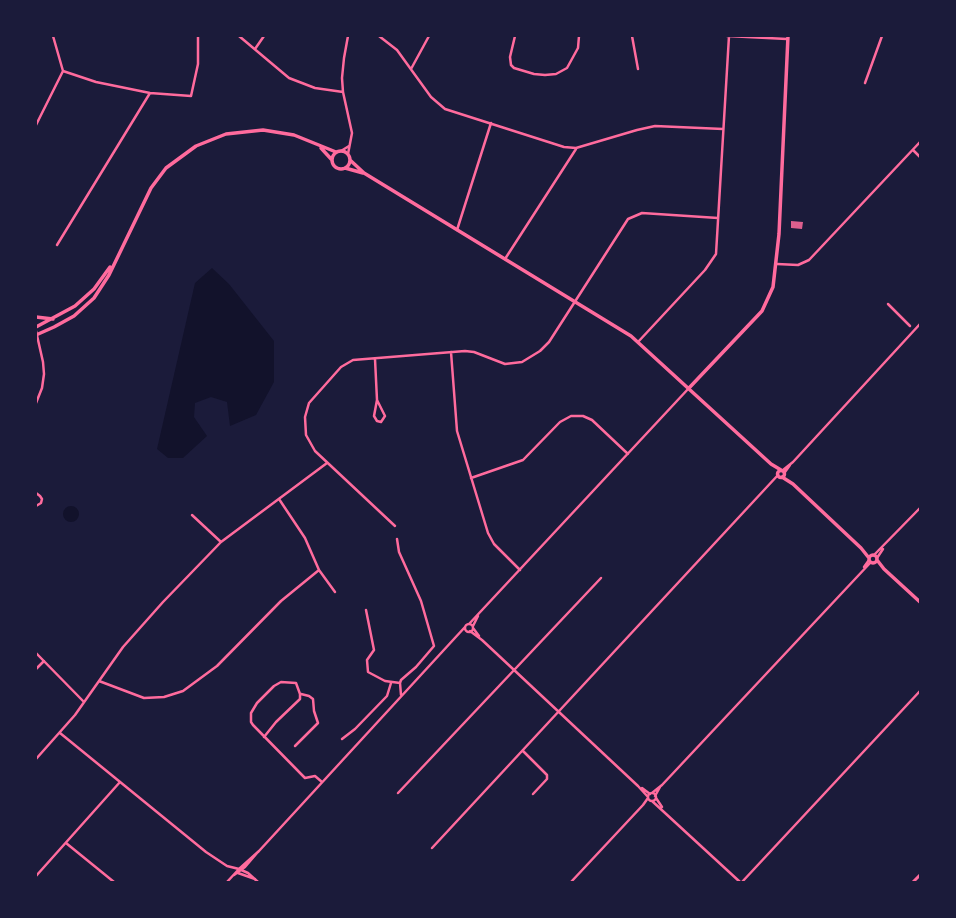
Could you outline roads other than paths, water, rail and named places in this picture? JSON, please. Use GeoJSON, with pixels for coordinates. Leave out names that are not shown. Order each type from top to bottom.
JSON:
{"type":"FeatureCollection","features":[{"type":"Feature","properties":{"kind":"main road"},"geometry":{"type":"LineString","coordinates":[[689,388],[764,308],[773,287],[777,264],[787,38]]}},
{"type":"Feature","properties":{"kind":"main road"},"geometry":{"type":"LineString","coordinates":[[36,335],[64,322],[89,304],[101,288],[145,198],[157,180],[177,159],[196,146],[226,134],[263,130],[294,135],[321,148],[336,152],[341,151],[348,154],[350,160],[364,173],[618,328],[638,342],[771,464],[783,472],[793,484],[861,548],[875,557],[884,569],[920,602]]}},
{"type":"Feature","properties":{"kind":"main road"},"geometry":{"type":"LineString","coordinates":[[321,148],[332,160],[335,168],[344,168],[364,173]]}},
{"type":"Feature","properties":{"kind":"main road"},"geometry":{"type":"LineString","coordinates":[[332,160],[336,152]]}},
{"type":"Feature","properties":{"kind":"main road"},"geometry":{"type":"LineString","coordinates":[[344,168],[348,166],[350,160]]}},
{"type":"Feature","properties":{"kind":"main road"},"geometry":{"type":"LineString","coordinates":[[36,327],[54,319],[84,298],[113,263]]}},
{"type":"Feature","properties":{"kind":"main road"},"geometry":{"type":"LineString","coordinates":[[36,317],[54,319]]}},
{"type":"Feature","properties":{"kind":"main road"},"geometry":{"type":"LineString","coordinates":[[771,464],[780,476],[793,484]]}},
{"type":"Feature","properties":{"kind":"main road"},"geometry":{"type":"LineString","coordinates":[[780,476],[783,472]]}},
{"type":"Feature","properties":{"kind":"main road"},"geometry":{"type":"LineString","coordinates":[[780,476],[783,472]]}},
{"type":"Feature","properties":{"kind":"main road"},"geometry":{"type":"LineString","coordinates":[[861,548],[870,561],[884,569]]}},
{"type":"Feature","properties":{"kind":"main road"},"geometry":{"type":"LineString","coordinates":[[870,561],[875,557]]}},
{"type":"Feature","properties":{"kind":"main road"},"geometry":{"type":"LineString","coordinates":[[870,561],[875,557]]}},
{"type":"Feature","properties":{"kind":"street"},"geometry":{"type":"LineString","coordinates":[[36,125],[63,71],[53,36]]}},
{"type":"Feature","properties":{"kind":"street"},"geometry":{"type":"LineString","coordinates":[[63,71],[96,82],[150,93],[182,97],[191,96],[198,64],[198,36]]}},
{"type":"Feature","properties":{"kind":"street"},"geometry":{"type":"LineString","coordinates":[[239,36],[281,73],[293,81],[315,88],[343,92]]}},
{"type":"Feature","properties":{"kind":"street"},"geometry":{"type":"LineString","coordinates":[[255,49],[264,36]]}},
{"type":"Feature","properties":{"kind":"street"},"geometry":{"type":"LineString","coordinates":[[348,36],[344,58],[343,92],[352,133],[348,154]]}},
{"type":"Feature","properties":{"kind":"street"},"geometry":{"type":"LineString","coordinates":[[379,36],[394,46],[440,106],[491,124],[564,146],[576,148],[655,126],[723,129]]}},
{"type":"Feature","properties":{"kind":"street"},"geometry":{"type":"LineString","coordinates":[[411,69],[429,36]]}},
{"type":"Feature","properties":{"kind":"street"},"geometry":{"type":"LineString","coordinates":[[515,36],[510,57],[510,65],[514,68],[534,74],[546,75],[556,74],[566,68],[578,48],[579,36]]}},
{"type":"Feature","properties":{"kind":"street"},"geometry":{"type":"LineString","coordinates":[[632,36],[638,69]]}},
{"type":"Feature","properties":{"kind":"street"},"geometry":{"type":"LineString","coordinates":[[638,342],[713,261],[717,247],[728,36],[787,38]]}},
{"type":"Feature","properties":{"kind":"street"},"geometry":{"type":"LineString","coordinates":[[865,82],[882,36]]}},
{"type":"Feature","properties":{"kind":"street"},"geometry":{"type":"LineString","coordinates":[[57,245],[150,93]]}},
{"type":"Feature","properties":{"kind":"street"},"geometry":{"type":"LineString","coordinates":[[457,231],[491,124]]}},
{"type":"Feature","properties":{"kind":"street"},"geometry":{"type":"LineString","coordinates":[[777,264],[800,265],[809,260],[920,142]]}},
{"type":"Feature","properties":{"kind":"street"},"geometry":{"type":"LineString","coordinates":[[341,151],[349,145]]}},
{"type":"Feature","properties":{"kind":"street"},"geometry":{"type":"LineString","coordinates":[[505,259],[576,148]]}},
{"type":"Feature","properties":{"kind":"street"},"geometry":{"type":"LineString","coordinates":[[913,150],[920,157]]}},
{"type":"Feature","properties":{"kind":"street"},"geometry":{"type":"LineString","coordinates":[[395,526],[327,463],[311,446],[306,435],[305,417],[309,403],[345,364],[353,360],[450,352],[471,352],[505,364],[522,362],[540,351],[548,342],[623,225],[631,217],[642,213],[718,218]]}},
{"type":"Feature","properties":{"kind":"street"},"geometry":{"type":"LineString","coordinates":[[888,304],[910,326]]}},
{"type":"Feature","properties":{"kind":"street"},"geometry":{"type":"LineString","coordinates":[[783,472],[920,324]]}},
{"type":"Feature","properties":{"kind":"street"},"geometry":{"type":"LineString","coordinates":[[36,335],[43,362],[44,374],[42,388],[36,403]]}},
{"type":"Feature","properties":{"kind":"street"},"geometry":{"type":"LineString","coordinates":[[450,352],[457,431],[490,538],[520,570]]}},
{"type":"Feature","properties":{"kind":"street"},"geometry":{"type":"LineString","coordinates":[[375,359],[377,400],[375,418],[377,421],[381,422],[385,416],[377,400]]}},
{"type":"Feature","properties":{"kind":"street"},"geometry":{"type":"LineString","coordinates":[[227,882],[259,851],[401,696],[458,637],[465,627],[478,615],[689,388]]}},
{"type":"Feature","properties":{"kind":"street"},"geometry":{"type":"LineString","coordinates":[[471,478],[523,460],[560,422],[571,416],[583,416],[592,420],[628,454]]}},
{"type":"Feature","properties":{"kind":"street"},"geometry":{"type":"LineString","coordinates":[[36,759],[60,733],[123,647],[145,620],[221,542],[327,463]]}},
{"type":"Feature","properties":{"kind":"street"},"geometry":{"type":"LineString","coordinates":[[432,848],[780,476]]}},
{"type":"Feature","properties":{"kind":"street"},"geometry":{"type":"LineString","coordinates":[[36,493],[42,499],[41,503],[36,506]]}},
{"type":"Feature","properties":{"kind":"street"},"geometry":{"type":"LineString","coordinates":[[279,499],[305,538],[320,570],[335,592]]}},
{"type":"Feature","properties":{"kind":"street"},"geometry":{"type":"LineString","coordinates":[[875,557],[920,508]]}},
{"type":"Feature","properties":{"kind":"street"},"geometry":{"type":"LineString","coordinates":[[192,515],[221,542]]}},
{"type":"Feature","properties":{"kind":"street"},"geometry":{"type":"LineString","coordinates":[[397,539],[399,552],[421,601],[434,646],[400,683],[401,696]]}},
{"type":"Feature","properties":{"kind":"street"},"geometry":{"type":"LineString","coordinates":[[571,882],[643,805],[648,797],[662,785],[870,561]]}},
{"type":"Feature","properties":{"kind":"street"},"geometry":{"type":"LineString","coordinates":[[99,681],[144,698],[164,697],[183,691],[217,666],[272,609],[320,570]]}},
{"type":"Feature","properties":{"kind":"street"},"geometry":{"type":"LineString","coordinates":[[398,793],[601,578]]}},
{"type":"Feature","properties":{"kind":"street"},"geometry":{"type":"LineString","coordinates":[[366,610],[374,650],[367,660],[367,670],[372,675],[391,683],[400,683]]}},
{"type":"Feature","properties":{"kind":"street"},"geometry":{"type":"LineString","coordinates":[[458,637],[473,628],[478,615]]}},
{"type":"Feature","properties":{"kind":"street"},"geometry":{"type":"LineString","coordinates":[[469,624],[482,640]]}},
{"type":"Feature","properties":{"kind":"street"},"geometry":{"type":"LineString","coordinates":[[465,627],[482,640],[638,786],[651,801],[665,811],[741,882],[920,691]]}},
{"type":"Feature","properties":{"kind":"street"},"geometry":{"type":"LineString","coordinates":[[36,653],[84,702]]}},
{"type":"Feature","properties":{"kind":"street"},"geometry":{"type":"LineString","coordinates":[[36,668],[44,661]]}},
{"type":"Feature","properties":{"kind":"street"},"geometry":{"type":"LineString","coordinates":[[264,737],[276,722],[298,701],[300,694],[296,684],[281,682],[274,686],[258,701],[251,713],[251,724],[264,737],[303,776],[305,778],[315,776],[322,782]]}},
{"type":"Feature","properties":{"kind":"street"},"geometry":{"type":"LineString","coordinates":[[342,739],[355,729],[387,696],[391,683]]}},
{"type":"Feature","properties":{"kind":"street"},"geometry":{"type":"LineString","coordinates":[[295,746],[318,724],[313,699],[310,696],[300,694]]}},
{"type":"Feature","properties":{"kind":"street"},"geometry":{"type":"LineString","coordinates":[[60,733],[201,848],[237,872],[255,880]]}},
{"type":"Feature","properties":{"kind":"street"},"geometry":{"type":"LineString","coordinates":[[523,751],[547,775],[547,779],[533,794]]}},
{"type":"Feature","properties":{"kind":"street"},"geometry":{"type":"LineString","coordinates":[[36,876],[120,782]]}},
{"type":"Feature","properties":{"kind":"street"},"geometry":{"type":"LineString","coordinates":[[643,805],[655,797],[662,785]]}},
{"type":"Feature","properties":{"kind":"street"},"geometry":{"type":"LineString","coordinates":[[638,786],[655,797],[665,811]]}},
{"type":"Feature","properties":{"kind":"street"},"geometry":{"type":"LineString","coordinates":[[66,843],[114,882]]}},
{"type":"Feature","properties":{"kind":"street"},"geometry":{"type":"LineString","coordinates":[[233,868],[240,869],[258,882]]}},
{"type":"Feature","properties":{"kind":"street"},"geometry":{"type":"LineString","coordinates":[[913,882],[920,875]]}}]}
